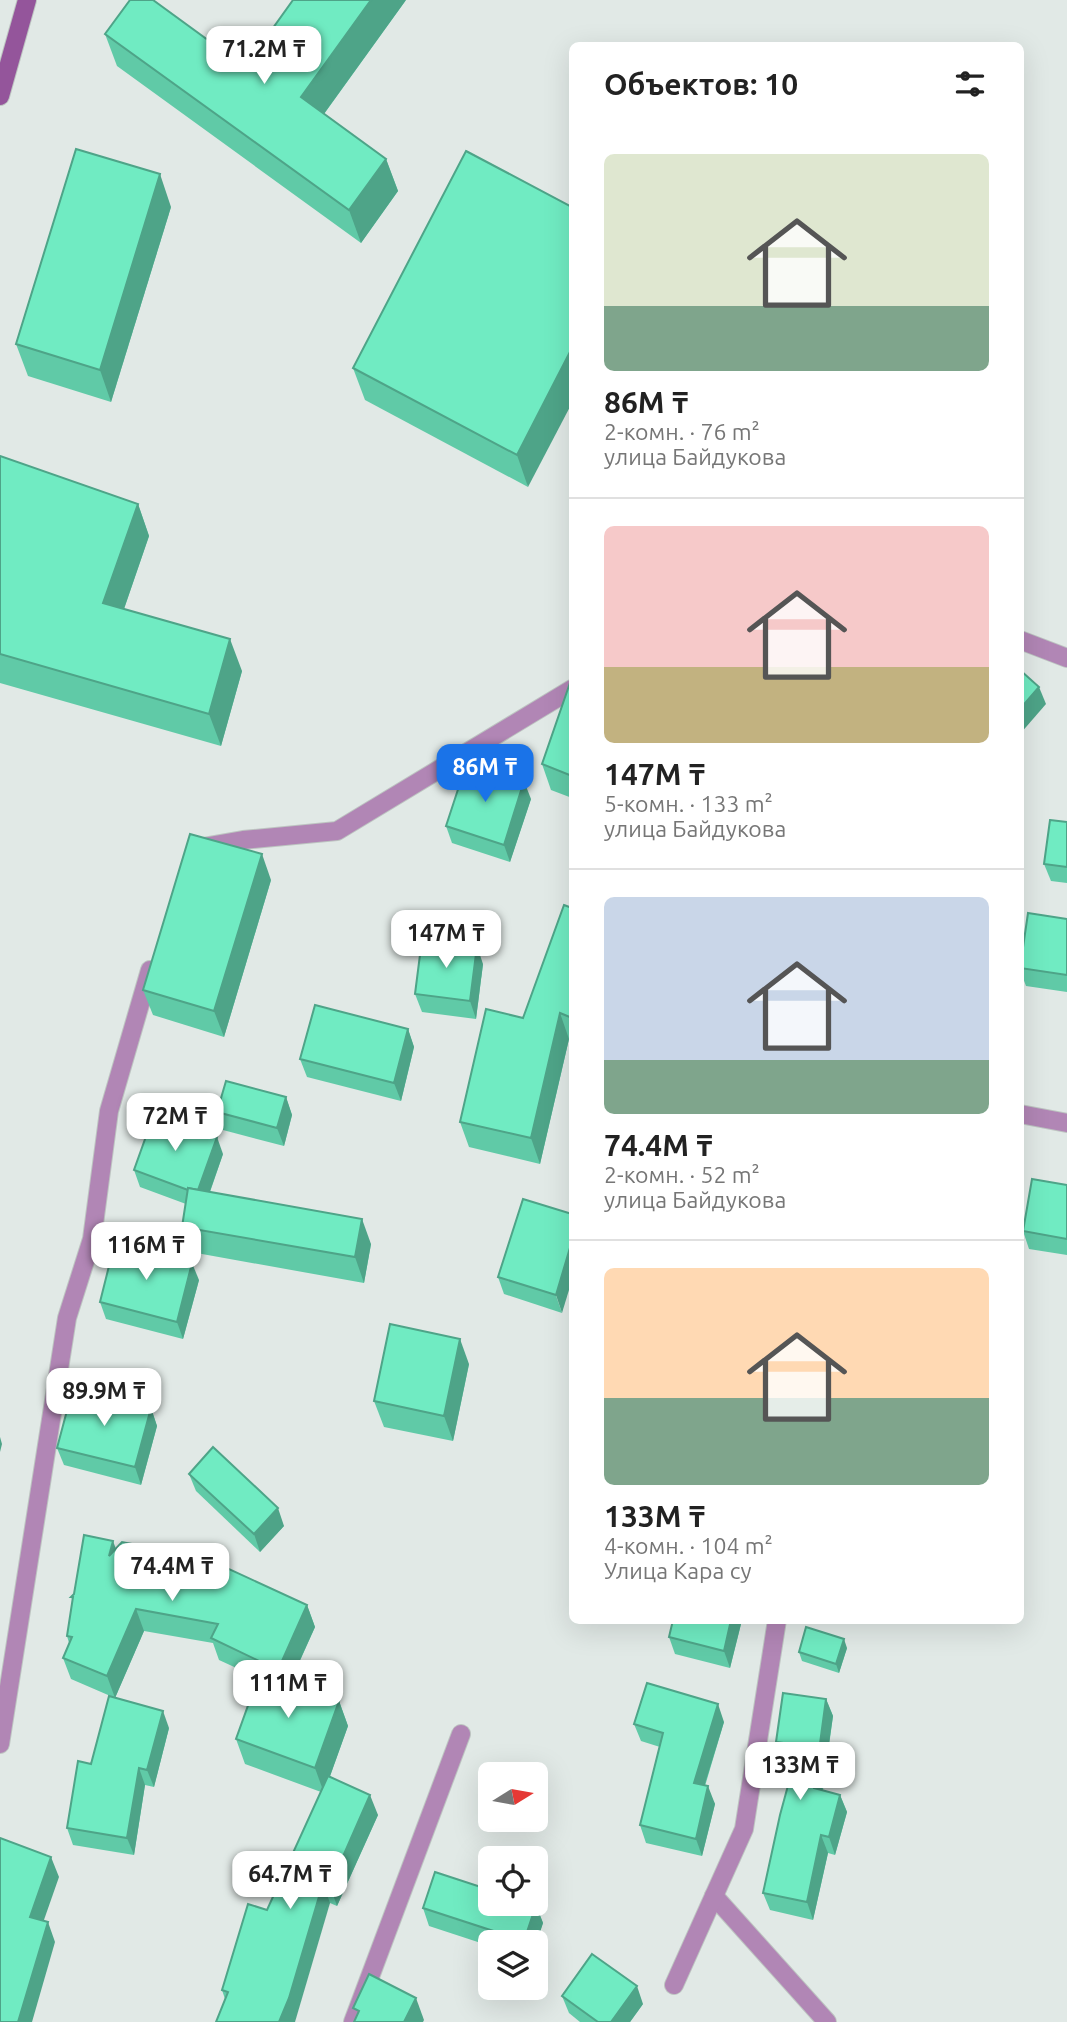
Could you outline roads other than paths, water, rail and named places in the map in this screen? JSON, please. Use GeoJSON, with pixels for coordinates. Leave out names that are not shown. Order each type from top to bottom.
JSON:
{"type":"FeatureCollection","features":[{"type":"Feature","properties":{"kind":"main road"},"geometry":{"type":"LineString","coordinates":[[0,96],[27,0]]}},
{"type":"Feature","properties":{"kind":"street"},"geometry":{"type":"LineString","coordinates":[[1024,642],[1067,659]]}},
{"type":"Feature","properties":{"kind":"street"},"geometry":{"type":"LineString","coordinates":[[186,850],[243,840],[337,831],[569,691]]}},
{"type":"Feature","properties":{"kind":"street"},"geometry":{"type":"LineString","coordinates":[[0,1744],[67,1318],[92,1239],[109,1111],[155,954]]}},
{"type":"Feature","properties":{"kind":"street"},"geometry":{"type":"LineString","coordinates":[[1024,1115],[1067,1123]]}},
{"type":"Feature","properties":{"kind":"street"},"geometry":{"type":"LineString","coordinates":[[674,1985],[744,1829],[776,1624]]}},
{"type":"Feature","properties":{"kind":"street"},"geometry":{"type":"LineString","coordinates":[[353,2022],[461,1734]]}},
{"type":"Feature","properties":{"kind":"street"},"geometry":{"type":"LineString","coordinates":[[714,1896],[827,2022]]}}]}
